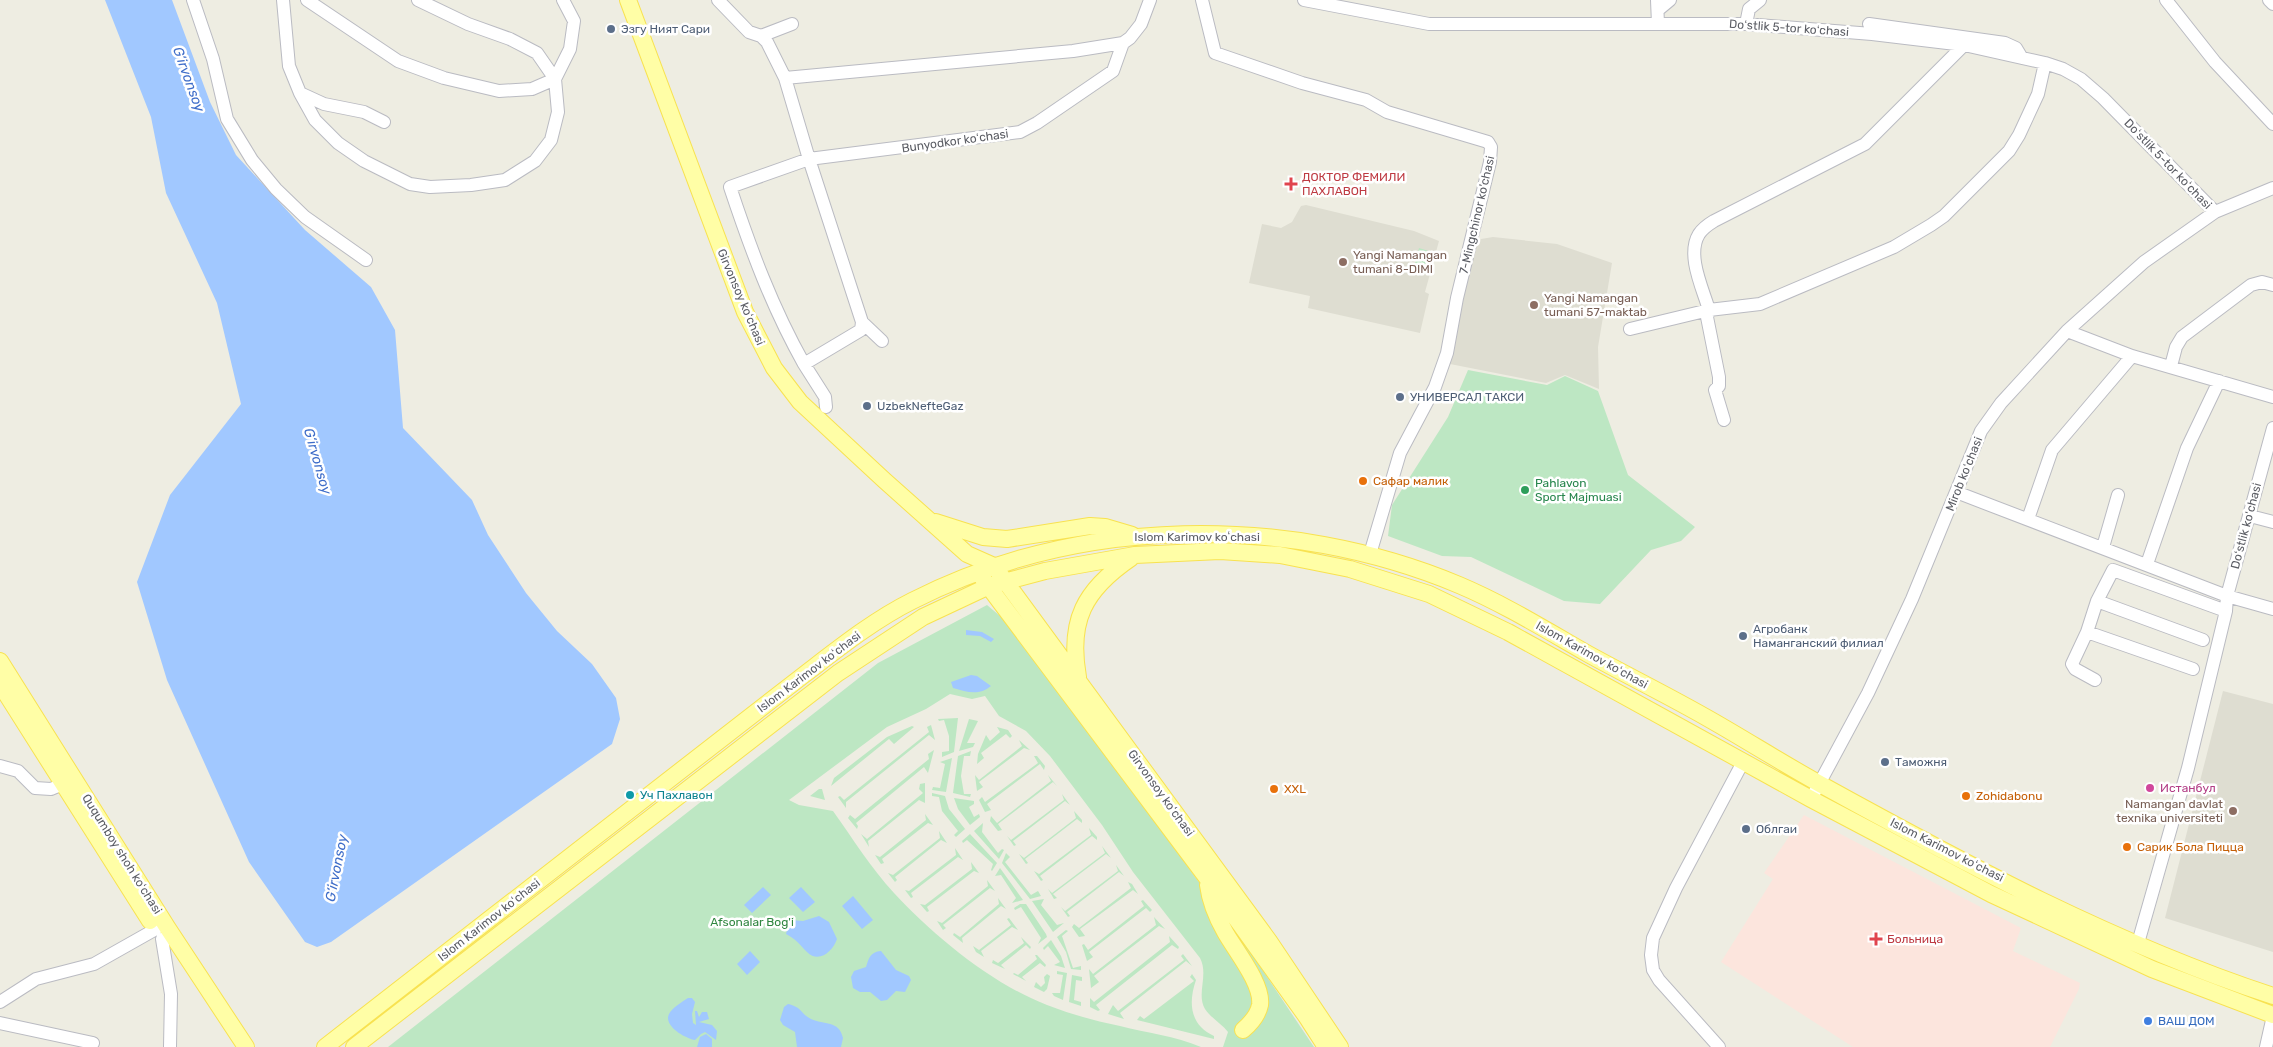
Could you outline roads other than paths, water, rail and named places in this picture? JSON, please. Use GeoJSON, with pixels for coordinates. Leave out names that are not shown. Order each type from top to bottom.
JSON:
{"type":"FeatureCollection","features":[{"type":"Feature","properties":{"kind":"main road","name":"Girvonsoy koʻchasi"},"geometry":{"type":"LineString","coordinates":[[628,0],[745,312],[763,350],[800,402],[967,554],[994,566],[1269,941],[1340,1047]]}},
{"type":"Feature","properties":{"kind":"main road"},"geometry":{"type":"LineString","coordinates":[[927,519],[983,537],[1007,538],[1090,526],[1105,527],[1136,537]]}},
{"type":"Feature","properties":{"kind":"main road","name":"Islom Karimov koʻchasi"},"geometry":{"type":"LineString","coordinates":[[325,1047],[634,801],[856,636],[908,603],[994,566],[1077,545],[1136,537],[1198,535],[1268,537],[1370,554],[1463,587],[1708,719],[1820,784],[2035,896],[2138,944],[2202,971],[2273,996]]}},
{"type":"Feature","properties":{"kind":"main road","name":"Islom Karimov koʻchasi"},"geometry":{"type":"LineString","coordinates":[[354,1047],[838,673],[923,617],[1005,580],[1135,555],[1220,551],[1280,555],[1350,569],[1397,582],[1466,610],[1811,800],[2040,918],[2158,972],[2273,1015]]}},
{"type":"Feature","properties":{"kind":"main road","name":"Girvonsoy koʻchasi"},"geometry":{"type":"LineString","coordinates":[[967,554],[977,572],[1207,878],[1326,1047]]}},
{"type":"Feature","properties":{"kind":"main road"},"geometry":{"type":"LineString","coordinates":[[1078,679],[1074,648],[1079,614],[1088,598],[1100,584],[1135,555]]}},
{"type":"Feature","properties":{"kind":"main road"},"geometry":{"type":"LineString","coordinates":[[1583,675],[1593,656]]}},
{"type":"Feature","properties":{"kind":"main road","name":"Ququmboy shoh koʻchasi"},"geometry":{"type":"LineString","coordinates":[[0,661],[167,927],[246,1047]]}},
{"type":"Feature","properties":{"kind":"main road","name":"Ququmboy shoh koʻchasi"},"geometry":{"type":"LineString","coordinates":[[0,684],[233,1047]]}},
{"type":"Feature","properties":{"kind":"main road"},"geometry":{"type":"LineString","coordinates":[[1207,878],[1214,908],[1259,990],[1260,1005],[1253,1019],[1243,1030]]}},
{"type":"Feature","properties":{"kind":"street"},"geometry":{"type":"LineString","coordinates":[[194,0],[213,58],[227,119],[252,160],[276,189],[305,217],[366,260]]}},
{"type":"Feature","properties":{"kind":"street"},"geometry":{"type":"LineString","coordinates":[[283,0],[289,66],[300,93],[315,120],[338,144],[364,161],[410,184],[430,187],[472,185],[505,180],[534,161],[551,140],[558,112],[555,79],[537,52],[510,39],[468,24],[418,0]]}},
{"type":"Feature","properties":{"kind":"street"},"geometry":{"type":"LineString","coordinates":[[307,0],[398,61],[444,78],[499,91],[532,89],[555,79],[570,49],[574,21],[563,0]]}},
{"type":"Feature","properties":{"kind":"street"},"geometry":{"type":"LineString","coordinates":[[718,0],[749,32],[761,36],[767,42],[785,78],[862,322],[861,330],[851,338],[804,364]]}},
{"type":"Feature","properties":{"kind":"street","name":"Bunyodkor koʻchasi"},"geometry":{"type":"LineString","coordinates":[[826,407],[825,397],[780,322],[730,188],[809,159],[1020,132],[1037,123],[1113,71],[1123,43],[1130,38],[1141,24],[1150,0]]}},
{"type":"Feature","properties":{"kind":"street","name":"7-Mingchinor ko'chasi"},"geometry":{"type":"LineString","coordinates":[[1202,0],[1215,53],[1302,83],[1366,100],[1387,112],[1488,142],[1491,147],[1490,162],[1457,298],[1447,353],[1435,387],[1400,453],[1370,554]]}},
{"type":"Feature","properties":{"kind":"street","name":"Doʻstlik 5-tor koʻchasi"},"geometry":{"type":"LineString","coordinates":[[1304,0],[1342,4],[1429,24],[1746,24],[1872,34],[1964,45],[2045,63],[2081,78],[2096,91],[2215,212]]}},
{"type":"Feature","properties":{"kind":"street"},"geometry":{"type":"LineString","coordinates":[[1658,24],[1658,5],[1670,0]]}},
{"type":"Feature","properties":{"kind":"street"},"geometry":{"type":"LineString","coordinates":[[1746,24],[1749,9],[1760,0]]}},
{"type":"Feature","properties":{"kind":"street"},"geometry":{"type":"LineString","coordinates":[[2166,0],[2220,68],[2273,124]]}},
{"type":"Feature","properties":{"kind":"street"},"geometry":{"type":"LineString","coordinates":[[2269,0],[2273,4]]}},
{"type":"Feature","properties":{"kind":"street"},"geometry":{"type":"LineString","coordinates":[[761,36],[792,24]]}},
{"type":"Feature","properties":{"kind":"street"},"geometry":{"type":"LineString","coordinates":[[1868,24],[2005,43],[2016,48],[2022,58]]}},
{"type":"Feature","properties":{"kind":"street"},"geometry":{"type":"LineString","coordinates":[[785,78],[1073,51],[1123,43]]}},
{"type":"Feature","properties":{"kind":"street"},"geometry":{"type":"LineString","coordinates":[[1724,420],[1715,390],[1719,386],[1719,377],[1707,317],[1709,310],[1696,262],[1696,241],[1700,232],[1714,221],[1865,144],[1964,45]]}},
{"type":"Feature","properties":{"kind":"street"},"geometry":{"type":"LineString","coordinates":[[1630,329],[1709,310],[1760,304],[1894,247],[1931,226],[1944,216],[2009,151],[2019,136],[2038,94],[2045,63]]}},
{"type":"Feature","properties":{"kind":"street"},"geometry":{"type":"LineString","coordinates":[[300,93],[324,104],[364,112],[384,122]]}},
{"type":"Feature","properties":{"kind":"street","name":"Mirob koʻchasi"},"geometry":{"type":"LineString","coordinates":[[1811,800],[1868,694],[1916,590],[1981,431],[2001,403],[2067,331],[2144,262],[2215,212],[2273,188]]}},
{"type":"Feature","properties":{"kind":"street"},"geometry":{"type":"LineString","coordinates":[[2171,366],[2176,347],[2182,337],[2251,285],[2262,282],[2273,285]]}},
{"type":"Feature","properties":{"kind":"street"},"geometry":{"type":"LineString","coordinates":[[862,322],[882,341]]}},
{"type":"Feature","properties":{"kind":"street"},"geometry":{"type":"LineString","coordinates":[[2067,331],[2132,356],[2273,396]]}},
{"type":"Feature","properties":{"kind":"street"},"geometry":{"type":"LineString","coordinates":[[2028,519],[2052,450],[2132,356]]}},
{"type":"Feature","properties":{"kind":"street"},"geometry":{"type":"LineString","coordinates":[[2147,564],[2187,448],[2219,381]]}},
{"type":"Feature","properties":{"kind":"street","name":"Doʻstlik koʻchasi"},"geometry":{"type":"LineString","coordinates":[[2138,944],[2188,768],[2226,611],[2227,596],[2273,428]]}},
{"type":"Feature","properties":{"kind":"street"},"geometry":{"type":"LineString","coordinates":[[1956,492],[2227,596],[2273,609]]}},
{"type":"Feature","properties":{"kind":"street"},"geometry":{"type":"LineString","coordinates":[[2103,547],[2118,495]]}},
{"type":"Feature","properties":{"kind":"street"},"geometry":{"type":"LineString","coordinates":[[2250,516],[2273,522]]}},
{"type":"Feature","properties":{"kind":"street"},"geometry":{"type":"LineString","coordinates":[[2095,680],[2074,669],[2072,664],[2111,572],[2115,570],[2226,611]]}},
{"type":"Feature","properties":{"kind":"street"},"geometry":{"type":"LineString","coordinates":[[2098,601],[2203,640]]}},
{"type":"Feature","properties":{"kind":"street"},"geometry":{"type":"LineString","coordinates":[[2087,632],[2193,669]]}},
{"type":"Feature","properties":{"kind":"street"},"geometry":{"type":"LineString","coordinates":[[1719,1047],[1659,980],[1653,970],[1651,954],[1653,938],[1676,888],[1743,762]]}},
{"type":"Feature","properties":{"kind":"street"},"geometry":{"type":"LineString","coordinates":[[0,766],[18,772],[35,788],[51,789],[63,784]]}},
{"type":"Feature","properties":{"kind":"street"},"geometry":{"type":"LineString","coordinates":[[0,1002],[36,979],[94,964],[159,934],[171,994],[170,1047]]}},
{"type":"Feature","properties":{"kind":"street"},"geometry":{"type":"LineString","coordinates":[[2266,1047],[2273,1015]]}},
{"type":"Feature","properties":{"kind":"street"},"geometry":{"type":"LineString","coordinates":[[0,1023],[93,1043]]}},
{"type":"Feature","properties":{"kind":"water","name":"G‘irvonsoy"},"geometry":{"type":"Polygon","coordinates":[[[105,0],[172,0],[210,102],[236,155],[305,230],[371,287],[395,330],[403,428],[472,500],[488,535],[526,593],[557,631],[592,664],[616,698],[620,719],[612,744],[331,942],[317,947],[305,942],[249,862],[167,680],[137,582],[170,495],[241,404],[217,303],[166,193],[151,117],[105,0]]]}},
{"type":"Feature","properties":{"kind":"water"},"geometry":{"type":"Polygon","coordinates":[[[966,630],[982,632],[994,639],[991,642],[980,636],[966,635],[966,630]]]}},
{"type":"Feature","properties":{"kind":"water"},"geometry":{"type":"Polygon","coordinates":[[[971,675],[977,676],[991,686],[977,692],[953,688],[951,682],[971,675]]]}},
{"type":"Feature","properties":{"kind":"water"},"geometry":{"type":"Polygon","coordinates":[[[763,887],[771,895],[752,913],[744,905],[763,887]]]}},
{"type":"Feature","properties":{"kind":"water"},"geometry":{"type":"Polygon","coordinates":[[[801,887],[815,902],[803,912],[789,898],[801,887]]]}},
{"type":"Feature","properties":{"kind":"water"},"geometry":{"type":"Polygon","coordinates":[[[853,896],[873,920],[862,929],[842,906],[853,896]]]}},
{"type":"Feature","properties":{"kind":"water"},"geometry":{"type":"Polygon","coordinates":[[[819,916],[829,922],[837,939],[829,952],[816,957],[807,952],[786,934],[790,920],[803,921],[819,916]]]}},
{"type":"Feature","properties":{"kind":"water"},"geometry":{"type":"Polygon","coordinates":[[[750,951],[760,962],[747,975],[737,964],[750,951]]]}},
{"type":"Feature","properties":{"kind":"water"},"geometry":{"type":"Polygon","coordinates":[[[881,951],[896,970],[909,976],[911,980],[905,992],[896,991],[887,1000],[881,1001],[870,992],[860,992],[853,988],[851,977],[854,971],[866,967],[872,954],[881,951]]]}},
{"type":"Feature","properties":{"kind":"water"},"geometry":{"type":"Polygon","coordinates":[[[688,998],[692,998],[695,1002],[692,1014],[693,1023],[696,1025],[695,1011],[697,1011],[699,1017],[702,1012],[707,1012],[709,1019],[699,1022],[712,1025],[717,1031],[716,1040],[705,1032],[695,1040],[691,1039],[676,1031],[669,1023],[670,1012],[688,998]]]}},
{"type":"Feature","properties":{"kind":"water"},"geometry":{"type":"Polygon","coordinates":[[[788,1004],[796,1007],[811,1019],[838,1028],[843,1038],[841,1047],[797,1047],[795,1032],[783,1025],[780,1020],[784,1007],[788,1004]]]}},
{"type":"Feature","properties":{"kind":"water"},"geometry":{"type":"Polygon","coordinates":[[[706,1034],[712,1039],[712,1047],[697,1047],[700,1037],[706,1034]]]}},
{"type":"Feature","properties":{"kind":"place","name":"Эзгу Ният Сари"},"geometry":{"type":"Point","coordinates":[611,29]}},
{"type":"Feature","properties":{"kind":"place","name":"ДОКТОР ФЕМИЛИ ПАХЛАВОН"},"geometry":{"type":"Point","coordinates":[1291,184]}},
{"type":"Feature","properties":{"kind":"place","name":"Yangi Namangan tumani 8-DIMI"},"geometry":{"type":"Point","coordinates":[1343,262]}},
{"type":"Feature","properties":{"kind":"place","name":"Yangi Namangan tumani 57-maktab"},"geometry":{"type":"Point","coordinates":[1534,305]}},
{"type":"Feature","properties":{"kind":"place","name":"УНИВЕРСАЛ ТАКСИ"},"geometry":{"type":"Point","coordinates":[1400,397]}},
{"type":"Feature","properties":{"kind":"place","name":"UzbekNefteGaz"},"geometry":{"type":"Point","coordinates":[867,406]}},
{"type":"Feature","properties":{"kind":"place","name":"Сафар малик"},"geometry":{"type":"Point","coordinates":[1363,481]}},
{"type":"Feature","properties":{"kind":"place","name":"Pahlavon Sport Majmuasi"},"geometry":{"type":"Point","coordinates":[1525,490]}},
{"type":"Feature","properties":{"kind":"place","name":"Агробанк Наманганский филиал"},"geometry":{"type":"Point","coordinates":[1743,636]}},
{"type":"Feature","properties":{"kind":"place","name":"Таможня"},"geometry":{"type":"Point","coordinates":[1885,762]}},
{"type":"Feature","properties":{"kind":"place","name":"Истанбул"},"geometry":{"type":"Point","coordinates":[2150,788]}},
{"type":"Feature","properties":{"kind":"place","name":"XXL"},"geometry":{"type":"Point","coordinates":[1274,789]}},
{"type":"Feature","properties":{"kind":"place","name":"Уч Пахлавон"},"geometry":{"type":"Point","coordinates":[630,795]}},
{"type":"Feature","properties":{"kind":"place","name":"Zohidabonu"},"geometry":{"type":"Point","coordinates":[1966,796]}},
{"type":"Feature","properties":{"kind":"place","name":"Namangan davlat texnika universiteti"},"geometry":{"type":"Point","coordinates":[2233,811]}},
{"type":"Feature","properties":{"kind":"place","name":"Облгаи"},"geometry":{"type":"Point","coordinates":[1746,829]}},
{"type":"Feature","properties":{"kind":"place","name":"Сарик Бола Пицца"},"geometry":{"type":"Point","coordinates":[2127,847]}},
{"type":"Feature","properties":{"kind":"place","name":"Больница"},"geometry":{"type":"Point","coordinates":[1876,939]}},
{"type":"Feature","properties":{"kind":"place","name":"ВАШ ДОМ"},"geometry":{"type":"Point","coordinates":[2148,1021]}},
{"type":"Feature","properties":{"kind":"park label","name":"Afsonalar Bog'i"},"geometry":{"type":"Point","coordinates":[752,922]}}]}
